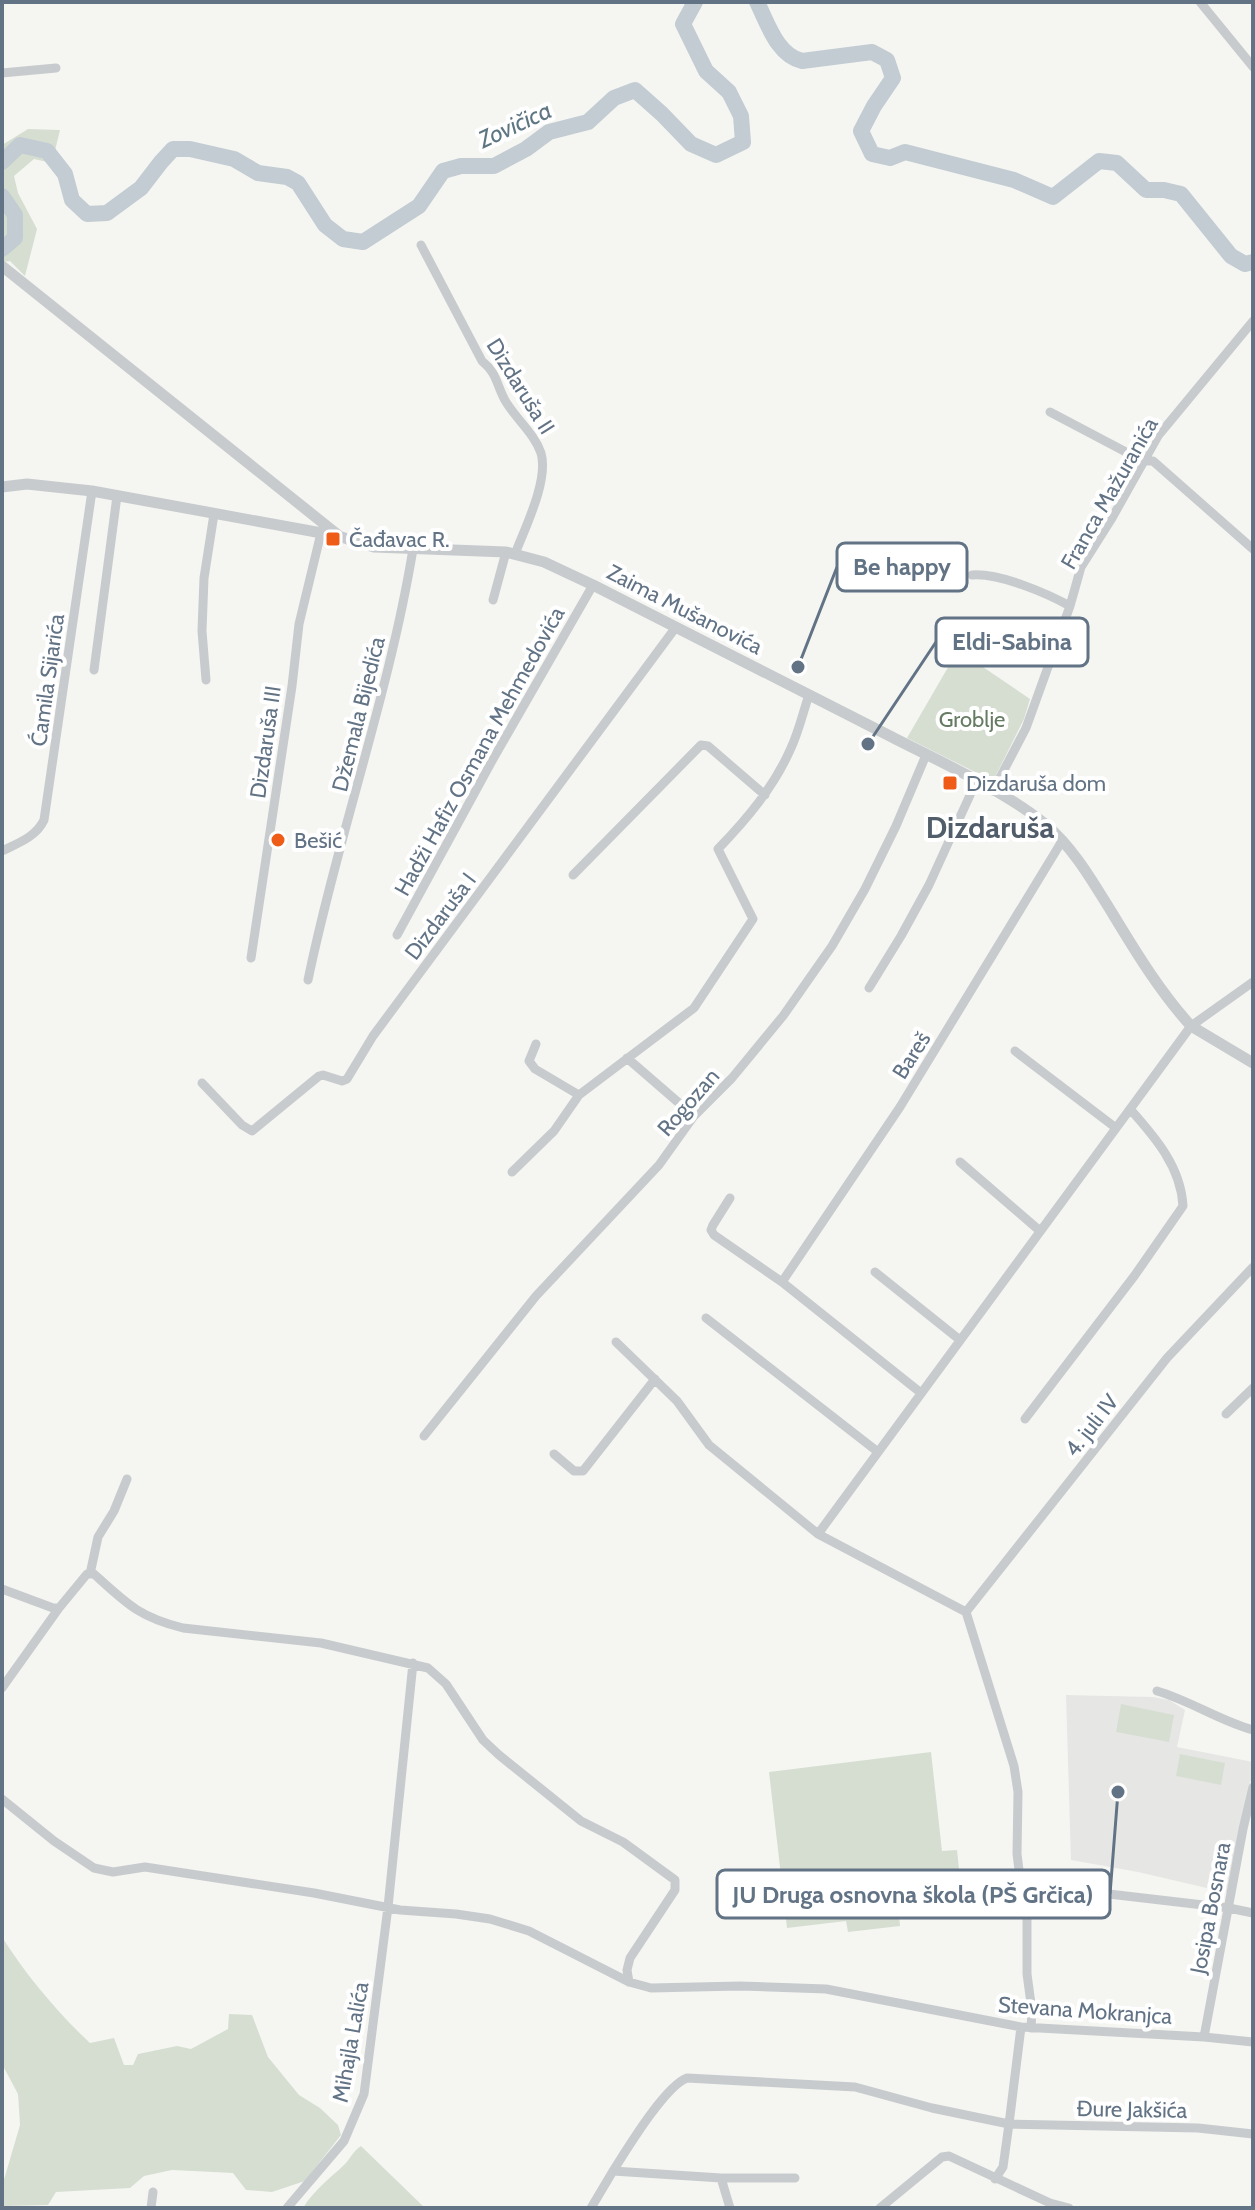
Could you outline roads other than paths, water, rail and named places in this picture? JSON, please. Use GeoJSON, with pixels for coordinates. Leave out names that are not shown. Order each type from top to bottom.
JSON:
{"type":"FeatureCollection","features":[{"type":"Feature","properties":{"kind":"street"},"geometry":{"type":"LineString","coordinates":[[1200,2],[1253,67]]}},
{"type":"Feature","properties":{"kind":"street"},"geometry":{"type":"LineString","coordinates":[[2,73],[56,68]]}},
{"type":"Feature","properties":{"kind":"street","name":"Dizdaruša II"},"geometry":{"type":"LineString","coordinates":[[421,245],[482,361],[493,370],[506,402],[540,452],[543,468],[539,487],[493,600]]}},
{"type":"Feature","properties":{"kind":"street"},"geometry":{"type":"LineString","coordinates":[[5,268],[338,536]]}},
{"type":"Feature","properties":{"kind":"street","name":"Franca Mažuranića"},"geometry":{"type":"LineString","coordinates":[[993,791],[1026,728],[1081,567],[1158,436],[1253,321]]}},
{"type":"Feature","properties":{"kind":"street"},"geometry":{"type":"LineString","coordinates":[[1050,412],[1143,461],[1153,461],[1253,549]]}},
{"type":"Feature","properties":{"kind":"street","name":"Zaima Mušanovića"},"geometry":{"type":"LineString","coordinates":[[2,487],[27,484],[92,491],[338,536],[374,547],[511,553],[544,562],[926,755],[993,791],[1045,824],[1089,875],[1134,949],[1191,1026],[1253,1063]]}},
{"type":"Feature","properties":{"kind":"street","name":"Ćamila Sijarića"},"geometry":{"type":"LineString","coordinates":[[2,851],[33,835],[44,820],[92,491]]}},
{"type":"Feature","properties":{"kind":"street","name":"Ćamila Sijarića"},"geometry":{"type":"LineString","coordinates":[[94,670],[117,496]]}},
{"type":"Feature","properties":{"kind":"street"},"geometry":{"type":"LineString","coordinates":[[206,680],[202,631],[204,578],[214,514]]}},
{"type":"Feature","properties":{"kind":"street","name":"Dizdaruša III"},"geometry":{"type":"LineString","coordinates":[[251,958],[299,624],[321,533]]}},
{"type":"Feature","properties":{"kind":"street","name":"Džemala Bijedića"},"geometry":{"type":"LineString","coordinates":[[308,980],[404,606],[413,549]]}},
{"type":"Feature","properties":{"kind":"street"},"geometry":{"type":"LineString","coordinates":[[972,575],[983,574],[1044,592],[1070,606]]}},
{"type":"Feature","properties":{"kind":"street","name":"Hadži Hafiz Osmana Mehmedovića"},"geometry":{"type":"LineString","coordinates":[[397,935],[593,585]]}},
{"type":"Feature","properties":{"kind":"street","name":"Dizdaruša I"},"geometry":{"type":"LineString","coordinates":[[202,1083],[242,1125],[252,1131],[319,1076],[342,1081],[347,1079],[373,1036],[676,627]]}},
{"type":"Feature","properties":{"kind":"street"},"geometry":{"type":"LineString","coordinates":[[512,1172],[554,1131],[579,1095],[694,1008],[753,919],[718,849],[744,823],[765,795],[791,748],[809,695]]}},
{"type":"Feature","properties":{"kind":"street"},"geometry":{"type":"LineString","coordinates":[[573,875],[701,745],[708,746],[765,795]]}},
{"type":"Feature","properties":{"kind":"street","name":"Rogozan"},"geometry":{"type":"LineString","coordinates":[[424,1436],[536,1296],[659,1165],[694,1116],[732,1078],[783,1016],[832,946],[865,889],[926,755]]}},
{"type":"Feature","properties":{"kind":"street"},"geometry":{"type":"LineString","coordinates":[[869,988],[929,885],[976,782]]}},
{"type":"Feature","properties":{"kind":"street","name":"Bareš"},"geometry":{"type":"LineString","coordinates":[[782,1282],[900,1107],[1062,841]]}},
{"type":"Feature","properties":{"kind":"street"},"geometry":{"type":"LineString","coordinates":[[818,1534],[1191,1026],[1253,982]]}},
{"type":"Feature","properties":{"kind":"street"},"geometry":{"type":"LineString","coordinates":[[536,1044],[529,1061],[535,1069],[579,1095]]}},
{"type":"Feature","properties":{"kind":"street"},"geometry":{"type":"LineString","coordinates":[[1015,1051],[1116,1128]]}},
{"type":"Feature","properties":{"kind":"street"},"geometry":{"type":"LineString","coordinates":[[627,1058],[694,1116]]}},
{"type":"Feature","properties":{"kind":"street"},"geometry":{"type":"LineString","coordinates":[[1025,1419],[1135,1275],[1183,1206],[1174,1170],[1166,1153],[1130,1109]]}},
{"type":"Feature","properties":{"kind":"street"},"geometry":{"type":"LineString","coordinates":[[960,1162],[1040,1231]]}},
{"type":"Feature","properties":{"kind":"street"},"geometry":{"type":"LineString","coordinates":[[730,1198],[713,1225],[711,1230],[714,1235],[782,1282],[921,1393]]}},
{"type":"Feature","properties":{"kind":"street","name":"4. juli IV"},"geometry":{"type":"LineString","coordinates":[[966,1612],[1167,1358],[1253,1267]]}},
{"type":"Feature","properties":{"kind":"street"},"geometry":{"type":"LineString","coordinates":[[875,1272],[960,1340]]}},
{"type":"Feature","properties":{"kind":"street"},"geometry":{"type":"LineString","coordinates":[[706,1318],[878,1452]]}},
{"type":"Feature","properties":{"kind":"street"},"geometry":{"type":"LineString","coordinates":[[616,1342],[677,1401],[709,1445],[818,1534],[966,1612],[1014,1766],[1018,1792],[1017,1854],[1027,1904],[1027,1974],[1032,2011],[1026,2028],[1003,2167],[995,2179]]}},
{"type":"Feature","properties":{"kind":"street"},"geometry":{"type":"LineString","coordinates":[[554,1454],[574,1471],[583,1471],[655,1379]]}},
{"type":"Feature","properties":{"kind":"street"},"geometry":{"type":"LineString","coordinates":[[1226,1414],[1253,1388]]}},
{"type":"Feature","properties":{"kind":"street"},"geometry":{"type":"LineString","coordinates":[[90,1574],[98,1537],[114,1511],[127,1479]]}},
{"type":"Feature","properties":{"kind":"street"},"geometry":{"type":"LineString","coordinates":[[2,1688],[87,1574],[94,1574],[131,1608],[183,1628],[321,1643],[428,1668],[446,1684],[483,1740],[563,1808],[581,1821],[623,1842],[675,1880],[675,1890],[630,1958],[627,1970],[629,1982]]}},
{"type":"Feature","properties":{"kind":"street"},"geometry":{"type":"LineString","coordinates":[[2,1589],[59,1608]]}},
{"type":"Feature","properties":{"kind":"street","name":"Mihajla Lalića"},"geometry":{"type":"LineString","coordinates":[[287,2208],[344,2141],[364,2094],[388,1907],[413,1663]]}},
{"type":"Feature","properties":{"kind":"street"},"geometry":{"type":"LineString","coordinates":[[1157,1691],[1253,1730]]}},
{"type":"Feature","properties":{"kind":"street","name":"Josipa Bosnara"},"geometry":{"type":"LineString","coordinates":[[1204,2037],[1248,1830],[1253,1787]]}},
{"type":"Feature","properties":{"kind":"street","name":"Stevana Mokranjca"},"geometry":{"type":"LineString","coordinates":[[2,1799],[54,1841],[94,1868],[113,1872],[145,1867],[388,1907],[479,1917],[517,1927],[629,1982],[651,1988],[740,1986],[826,1989],[1026,2028],[1253,2042]]}},
{"type":"Feature","properties":{"kind":"street"},"geometry":{"type":"LineString","coordinates":[[1023,1884],[1253,1913]]}},
{"type":"Feature","properties":{"kind":"street","name":"Đure Jakšića"},"geometry":{"type":"LineString","coordinates":[[613,2171],[669,2092],[687,2078],[855,2087],[932,2108],[1009,2124],[1198,2128],[1253,2134]]}},
{"type":"Feature","properties":{"kind":"street"},"geometry":{"type":"LineString","coordinates":[[880,2208],[946,2156],[1050,2203],[1069,2208]]}},
{"type":"Feature","properties":{"kind":"street"},"geometry":{"type":"LineString","coordinates":[[591,2208],[613,2171],[721,2178],[795,2178]]}},
{"type":"Feature","properties":{"kind":"street"},"geometry":{"type":"LineString","coordinates":[[721,2178],[730,2208]]}},
{"type":"Feature","properties":{"kind":"street"},"geometry":{"type":"LineString","coordinates":[[151,2208],[153,2192]]}},
{"type":"Feature","properties":{"kind":"waterway","name":"Zovičica"},"geometry":{"type":"LineString","coordinates":[[2,162],[20,145],[47,151],[65,174],[72,200],[87,214],[107,213],[141,188],[173,149],[190,149],[234,159],[258,173],[287,177],[298,183],[325,225],[343,239],[363,242],[419,206],[443,171],[461,166],[494,166],[549,132],[588,122],[614,98],[635,90],[691,144],[716,155],[743,142],[741,116],[729,92],[706,71],[683,24],[695,2]]}},
{"type":"Feature","properties":{"kind":"waterway","name":"Zovičica"},"geometry":{"type":"LineString","coordinates":[[757,2],[774,38],[793,58],[802,61],[872,52],[887,60],[893,78],[861,131],[872,154],[890,158],[905,152],[1014,180],[1053,197],[1099,161],[1117,163],[1146,190],[1181,194],[1231,256],[1245,264],[1253,262]]}},
{"type":"Feature","properties":{"kind":"waterway","name":"Zovičica"},"geometry":{"type":"LineString","coordinates":[[2,196],[15,215],[15,238],[2,249]]}},
{"type":"Feature","properties":{"kind":"place","name":"Čađavac R."},"geometry":{"type":"Point","coordinates":[333,539]}},
{"type":"Feature","properties":{"kind":"place","name":"Be happy"},"geometry":{"type":"Point","coordinates":[798,667]}},
{"type":"Feature","properties":{"kind":"place","name":"Eldi-Sabina"},"geometry":{"type":"Point","coordinates":[868,744]}},
{"type":"Feature","properties":{"kind":"place","name":"Dizdaruša dom"},"geometry":{"type":"Point","coordinates":[950,783]}},
{"type":"Feature","properties":{"kind":"place","name":"Bešić"},"geometry":{"type":"Point","coordinates":[278,840]}},
{"type":"Feature","properties":{"kind":"place","name":"JU Druga osnovna škola (PŠ Grčica)"},"geometry":{"type":"Point","coordinates":[1118,1792]}},
{"type":"Feature","properties":{"kind":"district","name":"Dizdaruša"},"geometry":{"type":"Point","coordinates":[990,828]}},
{"type":"Feature","properties":{"kind":"park label","name":"Groblje"},"geometry":{"type":"Point","coordinates":[972,719]}}]}
